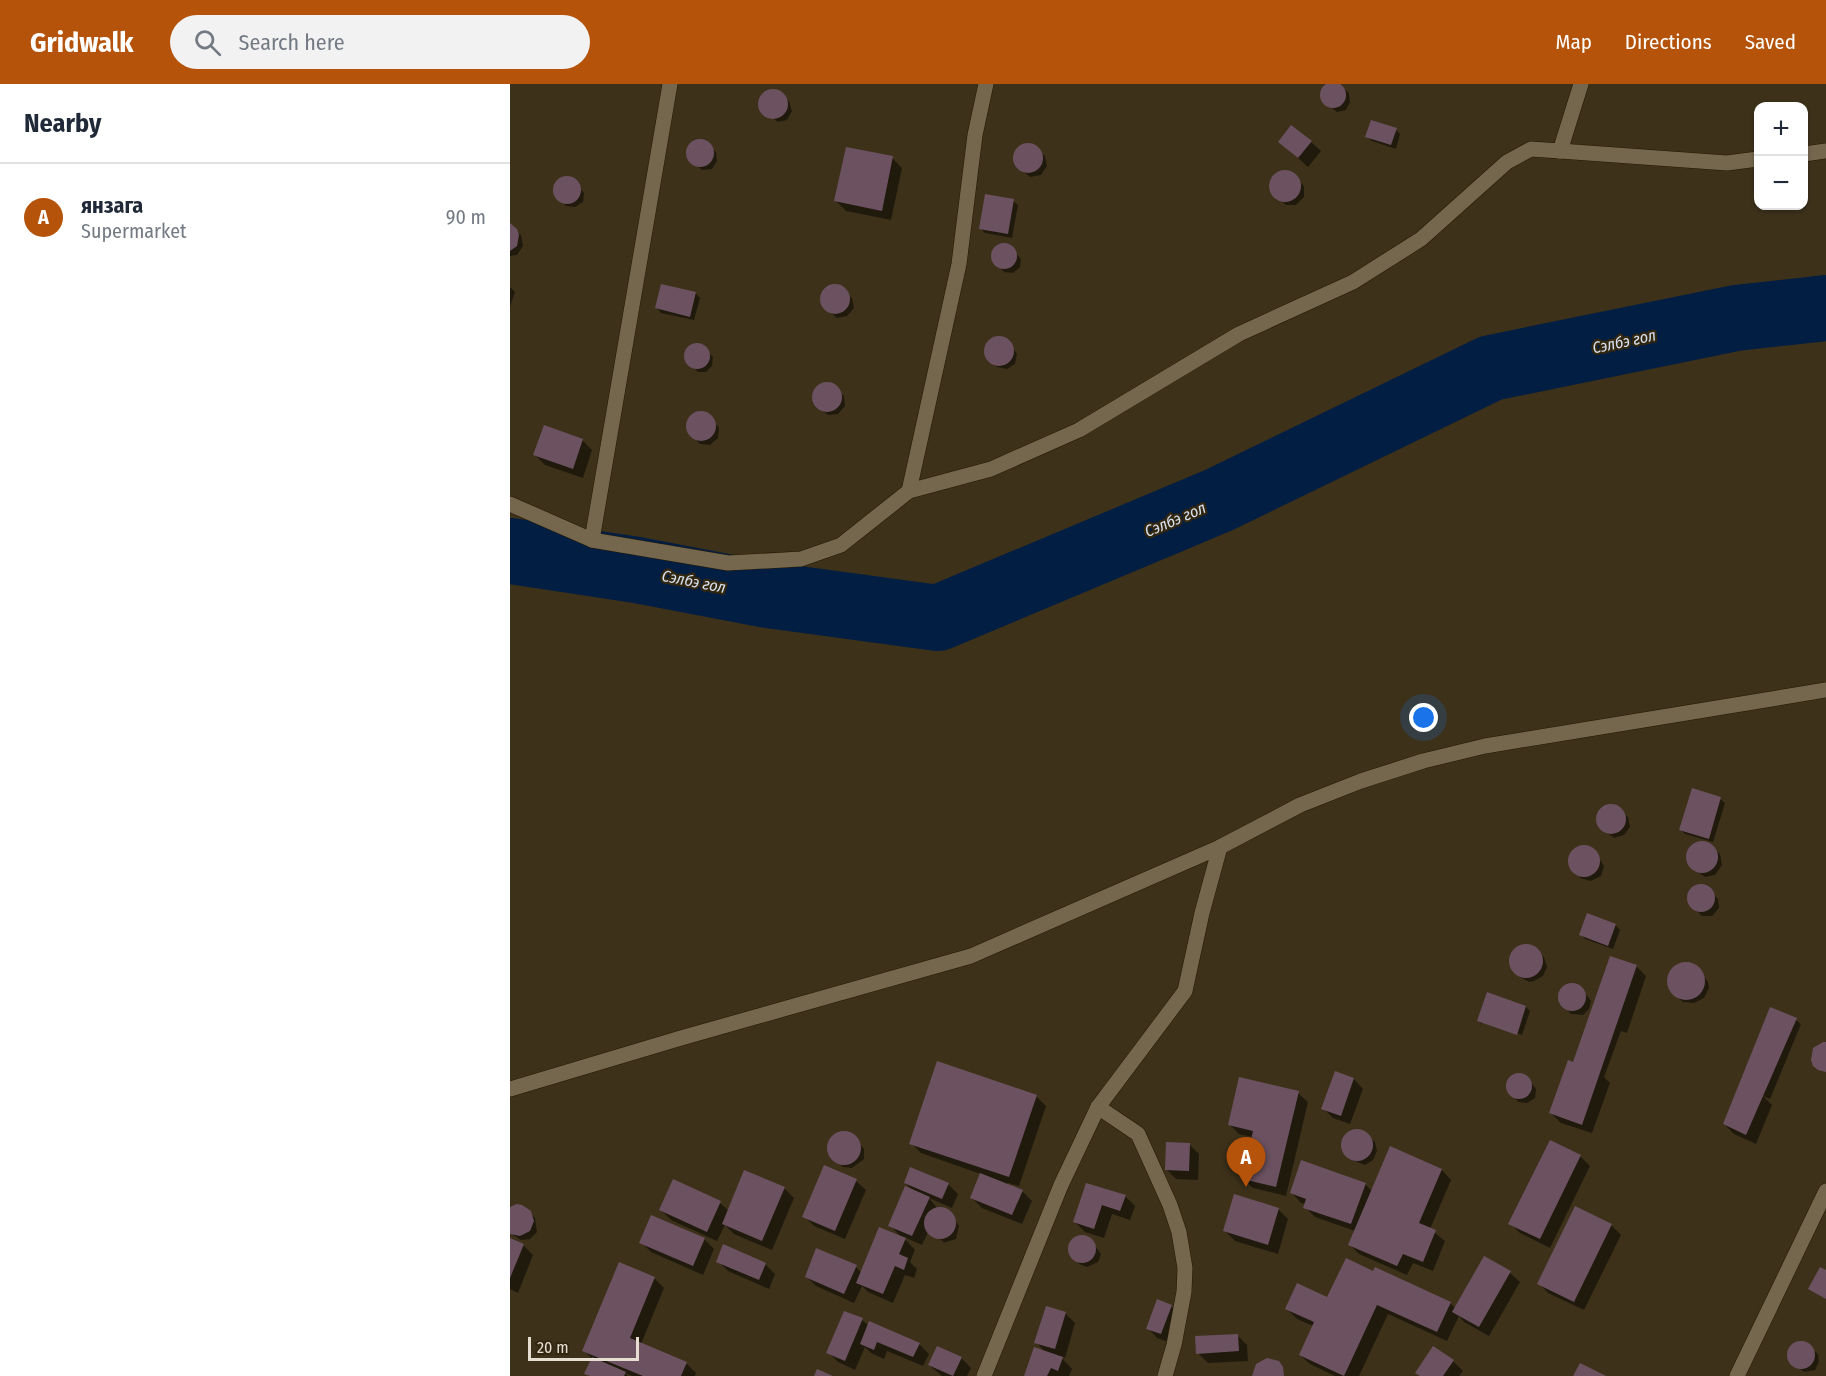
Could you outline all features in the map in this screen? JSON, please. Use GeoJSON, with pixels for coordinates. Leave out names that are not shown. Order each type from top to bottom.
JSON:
{"type":"FeatureCollection","features":[{"type":"Feature","properties":{"kind":"street"},"geometry":{"type":"LineString","coordinates":[[592,540],[670,84]]}},
{"type":"Feature","properties":{"kind":"street"},"geometry":{"type":"LineString","coordinates":[[909,491],[959,264],[975,135],[986,84]]}},
{"type":"Feature","properties":{"kind":"street"},"geometry":{"type":"LineString","coordinates":[[1560,150],[1581,84]]}},
{"type":"Feature","properties":{"kind":"street"},"geometry":{"type":"LineString","coordinates":[[510,504],[592,540],[728,563],[801,558],[841,545],[909,491],[991,470],[1079,430],[1239,334],[1353,282],[1421,239],[1507,162],[1531,149],[1727,163],[1754,160]]}},
{"type":"Feature","properties":{"kind":"street"},"geometry":{"type":"LineString","coordinates":[[1808,153],[1826,151]]}},
{"type":"Feature","properties":{"kind":"street"},"geometry":{"type":"LineString","coordinates":[[510,1089],[972,956],[1220,847],[1300,805],[1361,781],[1423,761],[1485,746],[1826,690]]}},
{"type":"Feature","properties":{"kind":"street"},"geometry":{"type":"LineString","coordinates":[[984,1376],[1061,1185],[1098,1107],[1185,991],[1202,913],[1220,847]]}},
{"type":"Feature","properties":{"kind":"street"},"geometry":{"type":"LineString","coordinates":[[1098,1107],[1138,1134],[1170,1205],[1179,1232],[1185,1268],[1184,1292],[1174,1345],[1165,1376]]}},
{"type":"Feature","properties":{"kind":"street"},"geometry":{"type":"LineString","coordinates":[[1737,1376],[1826,1191]]}},
{"type":"Feature","properties":{"kind":"building"},"geometry":{"type":"Polygon","coordinates":[[[1333,82],[1342,86],[1346,95],[1342,104],[1333,108],[1324,104],[1320,95],[1324,86],[1333,82]]]}},
{"type":"Feature","properties":{"kind":"building"},"geometry":{"type":"Polygon","coordinates":[[[773,89],[783,94],[788,104],[783,114],[773,119],[763,114],[758,104],[763,94],[773,89]]]}},
{"type":"Feature","properties":{"kind":"building"},"geometry":{"type":"Polygon","coordinates":[[[1371,120],[1397,128],[1391,145],[1365,137],[1371,120]]]}},
{"type":"Feature","properties":{"kind":"building"},"geometry":{"type":"Polygon","coordinates":[[[1291,125],[1312,141],[1298,158],[1278,142],[1291,125]]]}},
{"type":"Feature","properties":{"kind":"building"},"geometry":{"type":"Polygon","coordinates":[[[700,139],[710,143],[714,153],[710,163],[700,167],[690,163],[686,153],[690,143],[700,139]]]}},
{"type":"Feature","properties":{"kind":"building"},"geometry":{"type":"Polygon","coordinates":[[[1028,143],[1039,147],[1043,158],[1039,169],[1028,173],[1017,169],[1013,158],[1017,147],[1028,143]]]}},
{"type":"Feature","properties":{"kind":"building"},"geometry":{"type":"Polygon","coordinates":[[[846,147],[893,156],[882,211],[834,201],[846,147]]]}},
{"type":"Feature","properties":{"kind":"building"},"geometry":{"type":"Polygon","coordinates":[[[1285,170],[1296,175],[1301,186],[1296,197],[1285,202],[1274,197],[1269,186],[1274,175],[1285,170]]]}},
{"type":"Feature","properties":{"kind":"building"},"geometry":{"type":"Polygon","coordinates":[[[567,176],[577,180],[581,190],[577,200],[567,204],[557,200],[553,190],[557,180],[567,176]]]}},
{"type":"Feature","properties":{"kind":"building"},"geometry":{"type":"Polygon","coordinates":[[[985,194],[1014,199],[1008,234],[979,229],[985,194]]]}},
{"type":"Feature","properties":{"kind":"building"},"geometry":{"type":"Polygon","coordinates":[[[510,223],[517,229],[519,235],[517,246],[510,251],[510,223]]]}},
{"type":"Feature","properties":{"kind":"building"},"geometry":{"type":"Polygon","coordinates":[[[1004,243],[1013,247],[1017,256],[1013,265],[1004,269],[995,265],[991,256],[995,247],[1004,243]]]}},
{"type":"Feature","properties":{"kind":"building"},"geometry":{"type":"Polygon","coordinates":[[[661,284],[696,292],[690,317],[655,308],[661,284]]]}},
{"type":"Feature","properties":{"kind":"building"},"geometry":{"type":"Polygon","coordinates":[[[835,284],[846,288],[850,299],[846,310],[835,314],[824,310],[820,299],[824,288],[835,284]]]}},
{"type":"Feature","properties":{"kind":"building"},"geometry":{"type":"Polygon","coordinates":[[[999,336],[1009,341],[1014,351],[1009,361],[999,366],[989,361],[984,351],[989,341],[999,336]]]}},
{"type":"Feature","properties":{"kind":"building"},"geometry":{"type":"Polygon","coordinates":[[[697,343],[706,347],[710,356],[706,365],[697,369],[688,365],[684,356],[688,347],[697,343]]]}},
{"type":"Feature","properties":{"kind":"building"},"geometry":{"type":"Polygon","coordinates":[[[827,382],[838,386],[842,397],[838,408],[827,412],[816,408],[812,397],[816,386],[827,382]]]}},
{"type":"Feature","properties":{"kind":"building"},"geometry":{"type":"Polygon","coordinates":[[[701,411],[712,415],[716,426],[712,437],[701,441],[690,437],[686,426],[690,415],[701,411]]]}},
{"type":"Feature","properties":{"kind":"building"},"geometry":{"type":"Polygon","coordinates":[[[544,425],[583,439],[573,469],[533,455],[544,425]]]}},
{"type":"Feature","properties":{"kind":"building"},"geometry":{"type":"Polygon","coordinates":[[[1692,788],[1721,797],[1709,839],[1679,830],[1692,788]]]}},
{"type":"Feature","properties":{"kind":"building"},"geometry":{"type":"Polygon","coordinates":[[[1611,804],[1621,809],[1626,819],[1621,829],[1611,834],[1601,829],[1596,819],[1601,809],[1611,804]]]}},
{"type":"Feature","properties":{"kind":"building"},"geometry":{"type":"Polygon","coordinates":[[[1702,841],[1714,845],[1718,857],[1714,869],[1702,873],[1690,869],[1686,857],[1690,845],[1702,841]]]}},
{"type":"Feature","properties":{"kind":"building"},"geometry":{"type":"Polygon","coordinates":[[[1584,845],[1595,850],[1600,861],[1595,872],[1584,877],[1573,872],[1568,861],[1573,850],[1584,845]]]}},
{"type":"Feature","properties":{"kind":"building"},"geometry":{"type":"Polygon","coordinates":[[[1701,884],[1711,888],[1715,898],[1711,908],[1701,912],[1691,908],[1687,898],[1691,888],[1701,884]]]}},
{"type":"Feature","properties":{"kind":"building"},"geometry":{"type":"Polygon","coordinates":[[[1587,913],[1616,924],[1608,946],[1579,935],[1587,913]]]}},
{"type":"Feature","properties":{"kind":"building"},"geometry":{"type":"Polygon","coordinates":[[[1526,944],[1538,949],[1543,961],[1538,973],[1526,978],[1514,973],[1509,961],[1514,949],[1526,944]]]}},
{"type":"Feature","properties":{"kind":"building"},"geometry":{"type":"Polygon","coordinates":[[[1610,956],[1637,965],[1582,1125],[1549,1113],[1568,1060],[1573,1062],[1610,956]]]}},
{"type":"Feature","properties":{"kind":"building"},"geometry":{"type":"Polygon","coordinates":[[[1686,962],[1699,968],[1705,981],[1699,994],[1686,1000],[1673,994],[1667,981],[1673,968],[1686,962]]]}},
{"type":"Feature","properties":{"kind":"building"},"geometry":{"type":"Polygon","coordinates":[[[1572,983],[1582,987],[1586,997],[1582,1007],[1572,1011],[1562,1007],[1558,997],[1562,987],[1572,983]]]}},
{"type":"Feature","properties":{"kind":"building"},"geometry":{"type":"Polygon","coordinates":[[[1487,992],[1526,1006],[1517,1035],[1477,1021],[1487,992]]]}},
{"type":"Feature","properties":{"kind":"building"},"geometry":{"type":"Polygon","coordinates":[[[1770,1007],[1797,1018],[1746,1135],[1723,1124],[1770,1007]]]}},
{"type":"Feature","properties":{"kind":"building"},"geometry":{"type":"Polygon","coordinates":[[[1826,1042],[1826,1072],[1813,1066],[1811,1060],[1813,1048],[1826,1042]]]}},
{"type":"Feature","properties":{"kind":"building"},"geometry":{"type":"Polygon","coordinates":[[[937,1061],[1037,1095],[1009,1177],[909,1144],[937,1061]]]}},
{"type":"Feature","properties":{"kind":"building"},"geometry":{"type":"Polygon","coordinates":[[[1335,1071],[1354,1078],[1341,1116],[1321,1109],[1335,1071]]]}},
{"type":"Feature","properties":{"kind":"building"},"geometry":{"type":"Polygon","coordinates":[[[1519,1073],[1528,1077],[1532,1086],[1528,1095],[1519,1099],[1510,1095],[1506,1086],[1510,1077],[1519,1073]]]}},
{"type":"Feature","properties":{"kind":"building"},"geometry":{"type":"Polygon","coordinates":[[[1239,1077],[1299,1091],[1276,1187],[1242,1179],[1253,1131],[1228,1125],[1239,1077]]]}},
{"type":"Feature","properties":{"kind":"building"},"geometry":{"type":"Polygon","coordinates":[[[1357,1129],[1368,1134],[1373,1145],[1368,1156],[1357,1161],[1346,1156],[1341,1145],[1346,1134],[1357,1129]]]}},
{"type":"Feature","properties":{"kind":"building"},"geometry":{"type":"Polygon","coordinates":[[[844,1131],[856,1136],[861,1148],[856,1160],[844,1165],[832,1160],[827,1148],[832,1136],[844,1131]]]}},
{"type":"Feature","properties":{"kind":"building"},"geometry":{"type":"Polygon","coordinates":[[[1550,1140],[1581,1155],[1540,1239],[1508,1224],[1550,1140]]]}},
{"type":"Feature","properties":{"kind":"building"},"geometry":{"type":"Polygon","coordinates":[[[1166,1142],[1190,1143],[1189,1171],[1165,1170],[1166,1142]]]}},
{"type":"Feature","properties":{"kind":"building"},"geometry":{"type":"Polygon","coordinates":[[[1390,1146],[1442,1169],[1419,1223],[1436,1230],[1423,1262],[1403,1254],[1397,1266],[1348,1245],[1390,1146]]]}},
{"type":"Feature","properties":{"kind":"building"},"geometry":{"type":"Polygon","coordinates":[[[1301,1160],[1366,1183],[1351,1224],[1303,1208],[1306,1199],[1290,1193],[1301,1160]]]}},
{"type":"Feature","properties":{"kind":"building"},"geometry":{"type":"Polygon","coordinates":[[[824,1165],[857,1179],[835,1231],[802,1217],[824,1165]]]}},
{"type":"Feature","properties":{"kind":"building"},"geometry":{"type":"Polygon","coordinates":[[[910,1167],[949,1183],[942,1199],[904,1183],[910,1167]]]}},
{"type":"Feature","properties":{"kind":"building"},"geometry":{"type":"Polygon","coordinates":[[[744,1170],[785,1187],[762,1241],[722,1224],[744,1170]]]}},
{"type":"Feature","properties":{"kind":"building"},"geometry":{"type":"Polygon","coordinates":[[[980,1173],[1023,1190],[1012,1215],[970,1198],[980,1173]]]}},
{"type":"Feature","properties":{"kind":"building"},"geometry":{"type":"Polygon","coordinates":[[[673,1179],[721,1201],[707,1232],[659,1210],[673,1179]]]}},
{"type":"Feature","properties":{"kind":"building"},"geometry":{"type":"Polygon","coordinates":[[[1086,1183],[1126,1195],[1120,1211],[1102,1205],[1094,1229],[1073,1222],[1086,1183]]]}},
{"type":"Feature","properties":{"kind":"building"},"geometry":{"type":"Polygon","coordinates":[[[905,1186],[930,1197],[912,1236],[888,1226],[905,1186]]]}},
{"type":"Feature","properties":{"kind":"building"},"geometry":{"type":"Polygon","coordinates":[[[1234,1194],[1279,1208],[1268,1245],[1223,1231],[1234,1194]]]}},
{"type":"Feature","properties":{"kind":"building"},"geometry":{"type":"Polygon","coordinates":[[[517,1204],[531,1211],[534,1221],[530,1231],[520,1236],[510,1234],[510,1207],[517,1204]]]}},
{"type":"Feature","properties":{"kind":"building"},"geometry":{"type":"Polygon","coordinates":[[[1575,1206],[1612,1224],[1574,1302],[1537,1284],[1575,1206]]]}},
{"type":"Feature","properties":{"kind":"building"},"geometry":{"type":"Polygon","coordinates":[[[940,1207],[951,1212],[956,1223],[951,1234],[940,1239],[929,1234],[924,1223],[929,1212],[940,1207]]]}},
{"type":"Feature","properties":{"kind":"building"},"geometry":{"type":"Polygon","coordinates":[[[651,1215],[705,1238],[693,1266],[639,1243],[651,1215]]]}},
{"type":"Feature","properties":{"kind":"building"},"geometry":{"type":"Polygon","coordinates":[[[879,1227],[906,1238],[899,1254],[908,1258],[904,1270],[895,1266],[883,1294],[856,1283],[879,1227]]]}},
{"type":"Feature","properties":{"kind":"building"},"geometry":{"type":"Polygon","coordinates":[[[1082,1235],[1092,1239],[1096,1249],[1092,1259],[1082,1263],[1072,1259],[1068,1249],[1072,1239],[1082,1235]]]}},
{"type":"Feature","properties":{"kind":"building"},"geometry":{"type":"Polygon","coordinates":[[[510,1238],[524,1244],[510,1278],[510,1238]]]}},
{"type":"Feature","properties":{"kind":"building"},"geometry":{"type":"Polygon","coordinates":[[[723,1244],[766,1263],[759,1280],[716,1262],[723,1244]]]}},
{"type":"Feature","properties":{"kind":"building"},"geometry":{"type":"Polygon","coordinates":[[[816,1248],[857,1265],[844,1294],[805,1277],[816,1248]]]}},
{"type":"Feature","properties":{"kind":"building"},"geometry":{"type":"Polygon","coordinates":[[[1484,1256],[1511,1271],[1479,1327],[1452,1312],[1484,1256]]]}},
{"type":"Feature","properties":{"kind":"building"},"geometry":{"type":"Polygon","coordinates":[[[1346,1258],[1373,1271],[1375,1267],[1451,1302],[1437,1332],[1377,1305],[1344,1376],[1299,1355],[1314,1322],[1285,1309],[1297,1283],[1327,1297],[1346,1258]]]}},
{"type":"Feature","properties":{"kind":"building"},"geometry":{"type":"Polygon","coordinates":[[[619,1262],[655,1277],[630,1338],[687,1362],[681,1376],[643,1376],[582,1351],[619,1262]]]}},
{"type":"Feature","properties":{"kind":"building"},"geometry":{"type":"Polygon","coordinates":[[[1820,1267],[1826,1270],[1826,1299],[1808,1289],[1820,1267]]]}},
{"type":"Feature","properties":{"kind":"building"},"geometry":{"type":"Polygon","coordinates":[[[1157,1299],[1172,1305],[1161,1334],[1146,1329],[1157,1299]]]}},
{"type":"Feature","properties":{"kind":"building"},"geometry":{"type":"Polygon","coordinates":[[[1046,1306],[1066,1312],[1055,1349],[1034,1343],[1046,1306]]]}},
{"type":"Feature","properties":{"kind":"building"},"geometry":{"type":"Polygon","coordinates":[[[844,1311],[863,1318],[845,1361],[826,1353],[844,1311]]]}},
{"type":"Feature","properties":{"kind":"building"},"geometry":{"type":"Polygon","coordinates":[[[869,1321],[920,1343],[913,1357],[877,1342],[874,1350],[860,1344],[869,1321]]]}},
{"type":"Feature","properties":{"kind":"building"},"geometry":{"type":"Polygon","coordinates":[[[1238,1334],[1239,1351],[1196,1354],[1195,1336],[1238,1334]]]}},
{"type":"Feature","properties":{"kind":"building"},"geometry":{"type":"Polygon","coordinates":[[[1801,1341],[1811,1345],[1815,1355],[1811,1365],[1801,1369],[1791,1365],[1787,1355],[1791,1345],[1801,1341]]]}},
{"type":"Feature","properties":{"kind":"building"},"geometry":{"type":"Polygon","coordinates":[[[937,1346],[962,1357],[953,1376],[928,1365],[937,1346]]]}},
{"type":"Feature","properties":{"kind":"building"},"geometry":{"type":"Polygon","coordinates":[[[1433,1346],[1454,1360],[1443,1376],[1420,1376],[1415,1373],[1433,1346]]]}},
{"type":"Feature","properties":{"kind":"building"},"geometry":{"type":"Polygon","coordinates":[[[1034,1347],[1063,1357],[1058,1371],[1051,1368],[1047,1376],[1024,1376],[1034,1347]]]}},
{"type":"Feature","properties":{"kind":"building"},"geometry":{"type":"Polygon","coordinates":[[[592,1357],[626,1372],[624,1376],[584,1374],[592,1357]]]}},
{"type":"Feature","properties":{"kind":"building"},"geometry":{"type":"Polygon","coordinates":[[[1267,1358],[1279,1361],[1283,1367],[1284,1376],[1252,1376],[1256,1364],[1267,1358]]]}},
{"type":"Feature","properties":{"kind":"building"},"geometry":{"type":"Polygon","coordinates":[[[1580,1363],[1606,1376],[1573,1376],[1580,1363]]]}},
{"type":"Feature","properties":{"kind":"building"},"geometry":{"type":"Polygon","coordinates":[[[817,1369],[833,1376],[814,1376],[817,1369]]]}},
{"type":"Feature","properties":{"kind":"waterway","name":"Сэлбэ гол"},"geometry":{"type":"LineString","coordinates":[[510,551],[637,570],[768,595],[938,618],[1219,500],[1491,368],[1736,318],[1826,308]]}},
{"type":"Feature","properties":{"kind":"place","name":"янзага"},"geometry":{"type":"Point","coordinates":[1246,1187]}}]}
